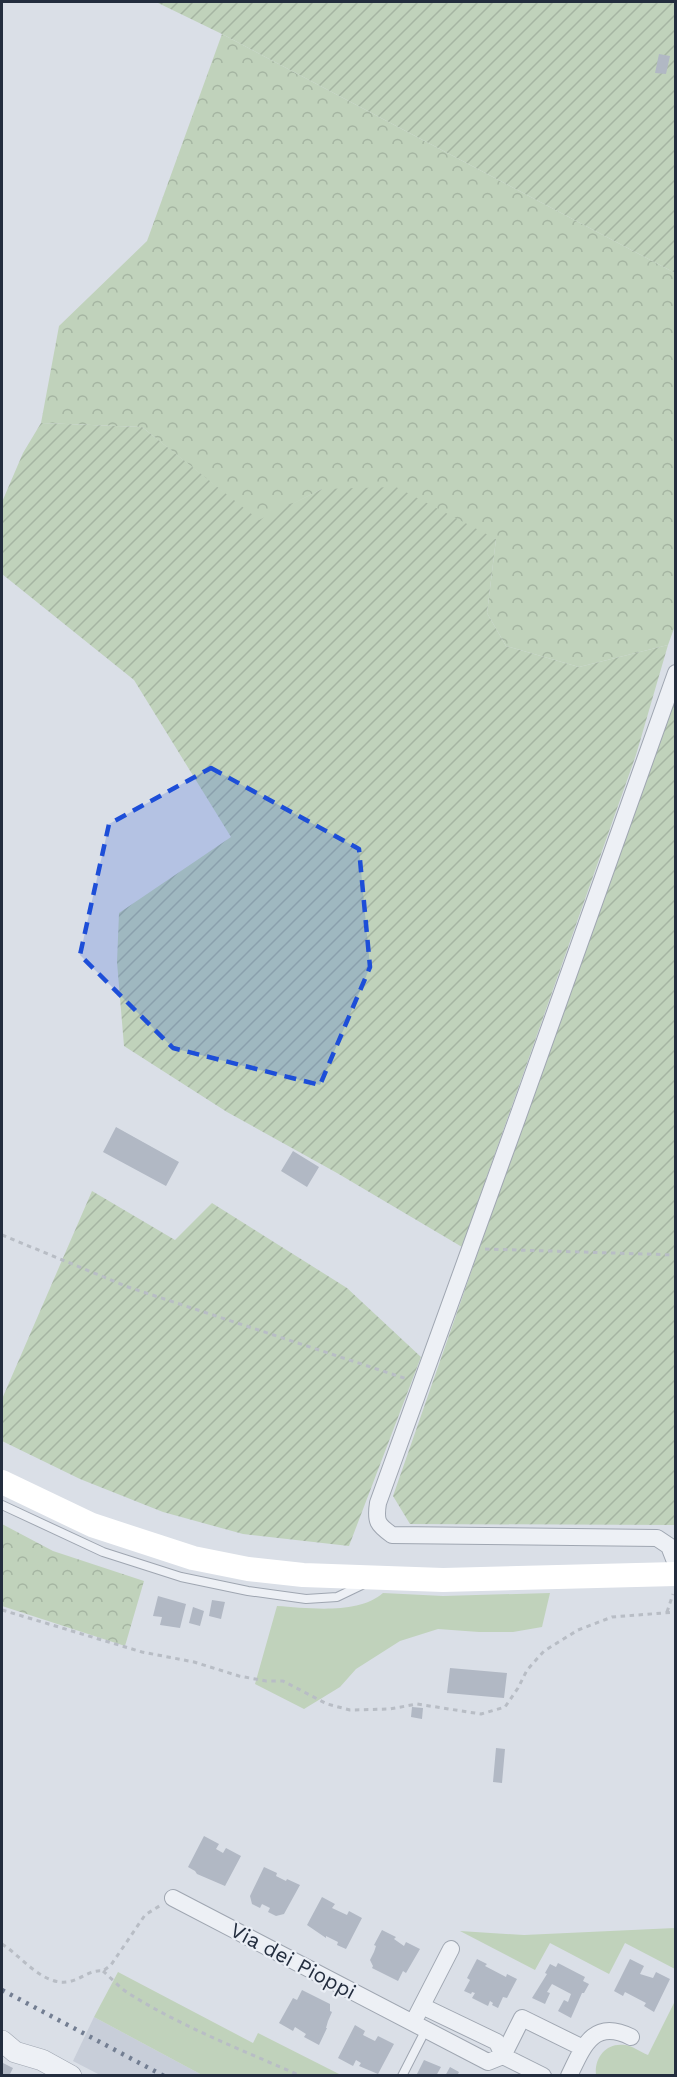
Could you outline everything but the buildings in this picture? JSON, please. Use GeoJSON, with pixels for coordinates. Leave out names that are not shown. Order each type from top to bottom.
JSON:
{"type":"FeatureCollection","features":[{"type":"Feature","properties":{"kind":"main road"},"geometry":{"type":"LineString","coordinates":[[2,1482],[92,1526],[193,1558],[248,1569],[303,1575],[443,1580],[675,1574]]}},
{"type":"Feature","properties":{"kind":"street"},"geometry":{"type":"LineString","coordinates":[[675,673],[378,1503],[376,1515],[380,1526],[392,1535],[657,1538],[669,1546],[675,1564]]}},
{"type":"Feature","properties":{"kind":"street","name":"Via dei Pioppi"},"geometry":{"type":"LineString","coordinates":[[172,1898],[418,2031],[488,2062],[503,2056]]}},
{"type":"Feature","properties":{"kind":"street"},"geometry":{"type":"LineString","coordinates":[[418,2031],[422,2006],[451,1949]]}},
{"type":"Feature","properties":{"kind":"street","name":"Via dei Pioppi"},"geometry":{"type":"LineString","coordinates":[[422,2006],[496,2042],[503,2056],[543,2076]]}},
{"type":"Feature","properties":{"kind":"street"},"geometry":{"type":"LineString","coordinates":[[503,2056],[522,2018],[583,2048]]}},
{"type":"Feature","properties":{"kind":"street"},"geometry":{"type":"LineString","coordinates":[[569,2076],[583,2048],[596,2034],[618,2030],[631,2037]]}},
{"type":"Feature","properties":{"kind":"street"},"geometry":{"type":"LineString","coordinates":[[6,2047],[61,2075]]}},
{"type":"Feature","properties":{"kind":"lane"},"geometry":{"type":"LineString","coordinates":[[2,1505],[103,1552],[181,1577],[237,1588],[306,1599],[337,1597],[376,1578]]}},
{"type":"Feature","properties":{"kind":"lane"},"geometry":{"type":"LineString","coordinates":[[402,2076],[418,2031]]}},
{"type":"Feature","properties":{"kind":"path"},"geometry":{"type":"LineString","coordinates":[[2,1235],[128,1287],[421,1383]]}},
{"type":"Feature","properties":{"kind":"path"},"geometry":{"type":"LineString","coordinates":[[472,1244],[486,1249],[675,1255]]}},
{"type":"Feature","properties":{"kind":"path"},"geometry":{"type":"LineString","coordinates":[[667,1612],[675,1585]]}},
{"type":"Feature","properties":{"kind":"path"},"geometry":{"type":"LineString","coordinates":[[2,1610],[142,1652],[194,1662],[239,1676],[266,1681],[283,1681],[327,1704],[350,1710],[390,1709],[417,1704],[481,1714],[505,1707],[527,1670],[544,1652],[578,1630],[612,1617],[675,1612]]}},
{"type":"Feature","properties":{"kind":"path"},"geometry":{"type":"LineString","coordinates":[[103,1971],[119,1956],[145,1915],[172,1898]]}},
{"type":"Feature","properties":{"kind":"path"},"geometry":{"type":"LineString","coordinates":[[2,1944],[37,1972],[59,1982],[70,1982],[96,1970],[103,1971],[126,1991],[158,2009],[245,2053],[301,2076]]}},
{"type":"Feature","properties":{"kind":"highlighted area"},"geometry":{"type":"Polygon","coordinates":[[[211,768],[359,849],[370,967],[320,1085],[173,1048],[80,955],[109,824],[211,768]]]}},
{"type":"Feature","properties":{"kind":"shaded area"},"geometry":{"type":"Polygon","coordinates":[[[94,2017],[202,2075],[100,2075],[73,2061],[94,2017]]]}},
{"type":"Feature","properties":{"kind":"green space"},"geometry":{"type":"Polygon","coordinates":[[[156,2],[675,2],[675,273],[222,34],[156,2]]]}},
{"type":"Feature","properties":{"kind":"green space"},"geometry":{"type":"Polygon","coordinates":[[[222,34],[675,273],[676,623],[668,645],[579,667],[506,646],[487,613],[496,539],[322,489],[259,521],[142,427],[41,423],[59,326],[147,241],[222,34]]]}},
{"type":"Feature","properties":{"kind":"green space"},"geometry":{"type":"Polygon","coordinates":[[[41,423],[142,427],[259,520],[322,489],[396,487],[496,539],[487,613],[506,646],[579,667],[668,645],[636,755],[462,1247],[337,1173],[227,1112],[124,1046],[117,962],[119,913],[231,837],[134,680],[2,574],[2,502],[23,453],[41,423]]]}},
{"type":"Feature","properties":{"kind":"green space"},"geometry":{"type":"Polygon","coordinates":[[[675,687],[675,1525],[410,1524],[393,1496],[675,687]]]}},
{"type":"Feature","properties":{"kind":"green space"},"geometry":{"type":"Polygon","coordinates":[[[92,1191],[175,1240],[212,1203],[347,1288],[421,1357],[349,1546],[243,1534],[163,1512],[80,1479],[2,1441],[2,1399],[92,1191]]]}},
{"type":"Feature","properties":{"kind":"green space"},"geometry":{"type":"Polygon","coordinates":[[[2,1524],[53,1551],[144,1581],[125,1646],[2,1606],[2,1524]]]}},
{"type":"Feature","properties":{"kind":"green space"},"geometry":{"type":"Polygon","coordinates":[[[383,1593],[443,1596],[550,1593],[542,1627],[513,1632],[438,1629],[400,1641],[356,1669],[340,1687],[304,1709],[255,1684],[277,1606],[332,1609],[360,1605],[383,1593]]]}},
{"type":"Feature","properties":{"kind":"green space"},"geometry":{"type":"Polygon","coordinates":[[[675,1928],[675,1969],[625,1943],[609,1974],[550,1943],[535,1970],[460,1931],[524,1935],[675,1928]]]}},
{"type":"Feature","properties":{"kind":"green space"},"geometry":{"type":"Polygon","coordinates":[[[118,1972],[253,2043],[258,2033],[341,2075],[202,2075],[94,2017],[118,1972]]]}},
{"type":"Feature","properties":{"kind":"green space"},"geometry":{"type":"Polygon","coordinates":[[[675,2001],[675,2075],[596,2075],[599,2057],[612,2046],[628,2046],[648,2055],[675,2001]]]}},
{"type":"Feature","properties":{"kind":"railway"},"geometry":{"type":"LineString","coordinates":[[2,1990],[164,2076]]}}]}
